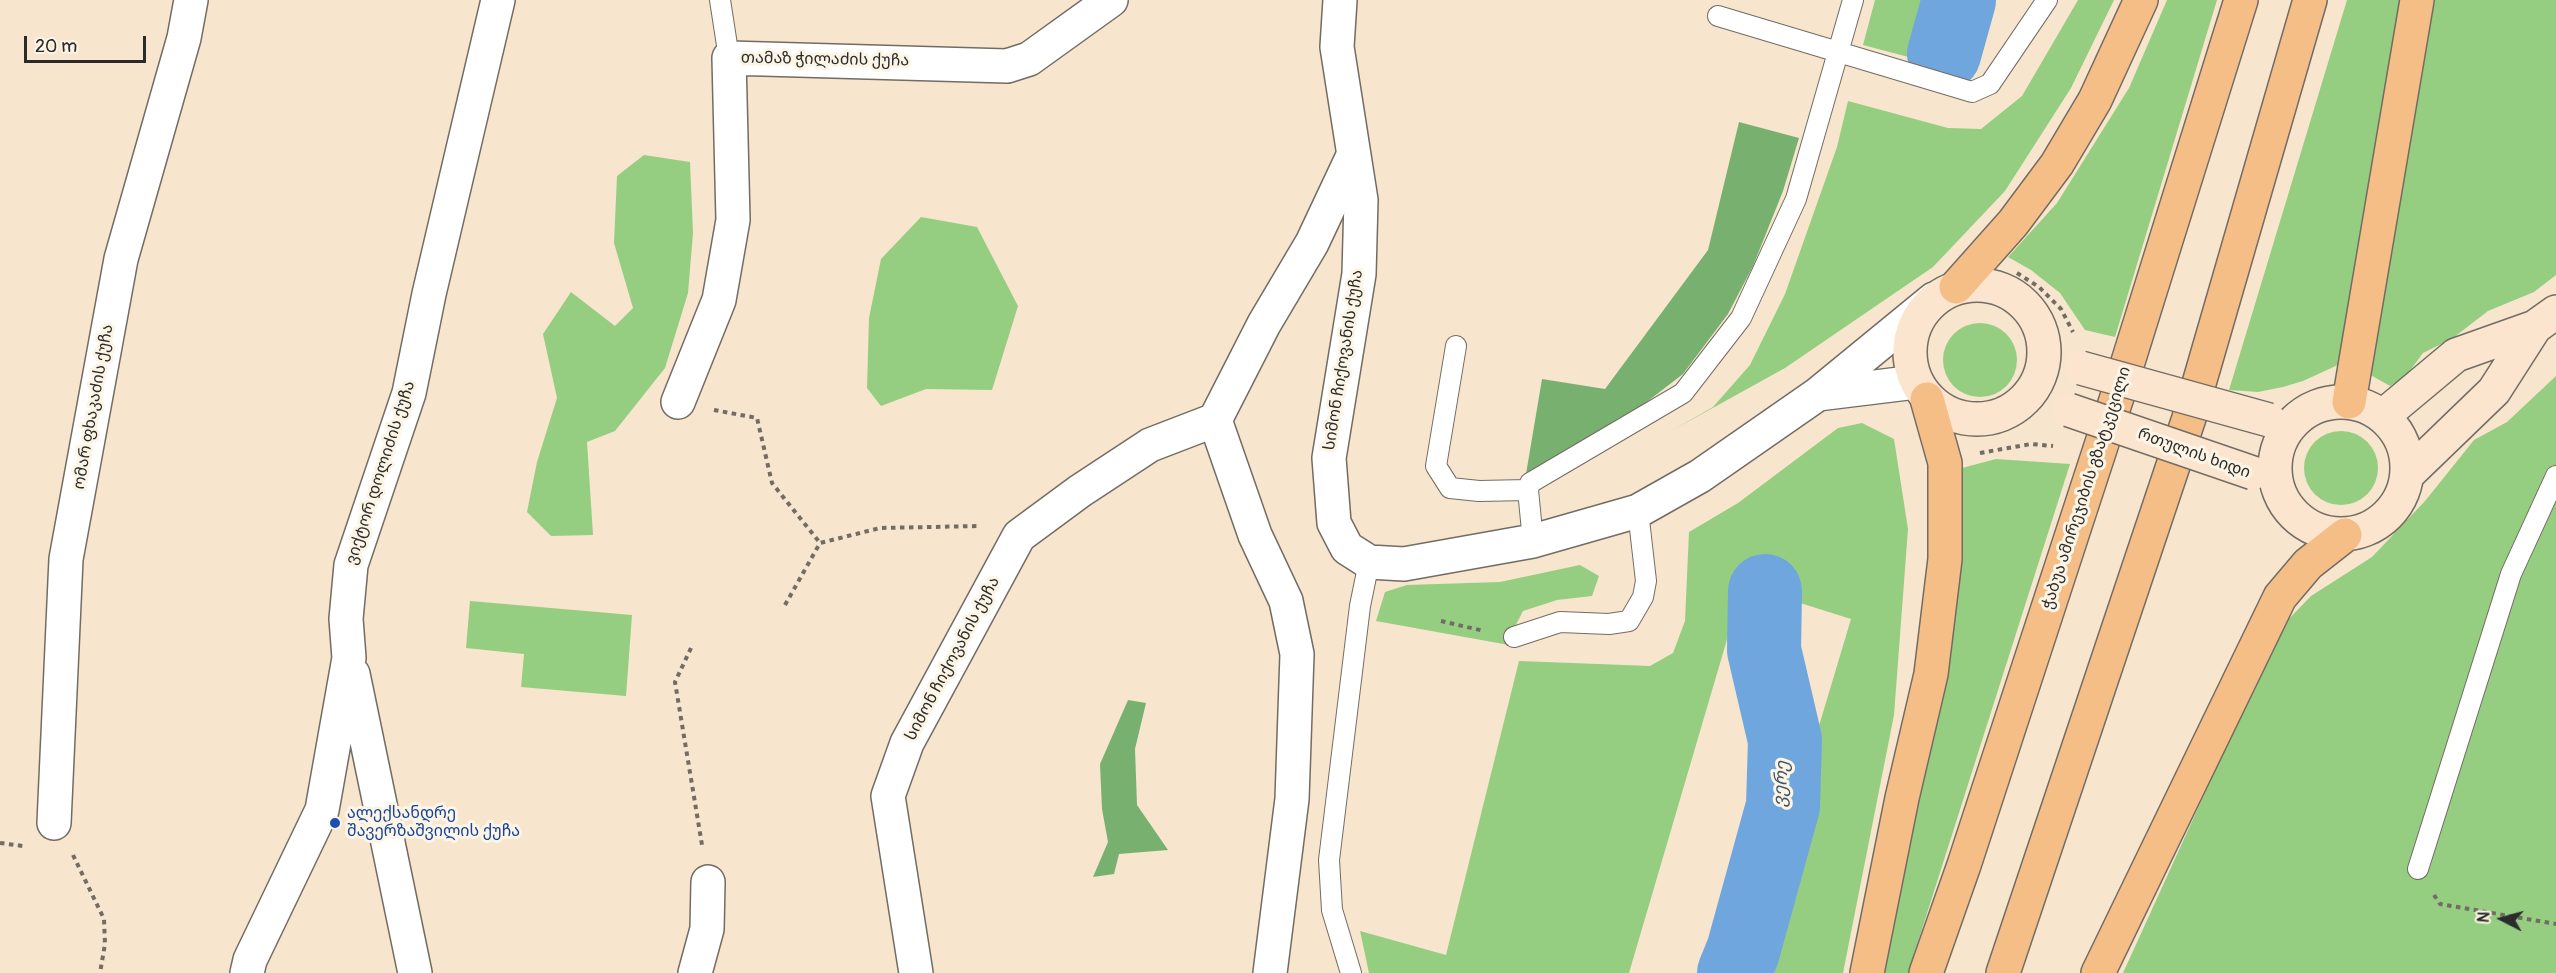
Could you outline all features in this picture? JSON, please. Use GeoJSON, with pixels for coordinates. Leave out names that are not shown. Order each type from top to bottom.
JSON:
{"type":"FeatureCollection","features":[{"type":"Feature","properties":{"kind":"main road"},"geometry":{"type":"LineString","coordinates":[[1867,973],[1902,798],[1931,674],[1945,559],[1945,463],[1910,360],[1911,337],[1919,316],[1979,262],[2013,223],[2057,164],[2095,100],[2141,0]]}},
{"type":"Feature","properties":{"kind":"main road","name":"ჭაბუა ამირეჯიბის გზატკეცილი"},"geometry":{"type":"LineString","coordinates":[[1926,973],[1964,865],[2114,409],[2241,0]]}},
{"type":"Feature","properties":{"kind":"main road"},"geometry":{"type":"LineString","coordinates":[[2002,973],[2189,418],[2310,0]]}},
{"type":"Feature","properties":{"kind":"main road"},"geometry":{"type":"LineString","coordinates":[[2349,402],[2418,0]]}},
{"type":"Feature","properties":{"kind":"main road"},"geometry":{"type":"LineString","coordinates":[[1922,390],[1945,412],[1966,419],[1989,419],[2008,412],[2024,400],[2035,385],[2043,366],[2043,346],[2039,326],[2029,309],[2014,296],[1996,287],[1976,284],[1945,293]]}},
{"type":"Feature","properties":{"kind":"main road"},"geometry":{"type":"LineString","coordinates":[[2383,416],[2456,355],[2546,320]]}},
{"type":"Feature","properties":{"kind":"main road"},"geometry":{"type":"LineString","coordinates":[[2408,474],[2494,391],[2546,320]]}},
{"type":"Feature","properties":{"kind":"main road"},"geometry":{"type":"LineString","coordinates":[[2043,346],[2081,368],[2280,422],[2317,406],[2333,402],[2349,402],[2367,406],[2383,416],[2397,432],[2406,452],[2408,474],[2403,492],[2394,509],[2380,522],[2364,531],[2345,535],[2328,534],[2311,528],[2297,518],[2286,505],[2275,478],[2275,463],[2283,435],[2280,422]]}},
{"type":"Feature","properties":{"kind":"main road","name":"რთულის ხიდი"},"geometry":{"type":"LineString","coordinates":[[1989,419],[2041,405],[2069,410],[2253,473],[2286,505]]}},
{"type":"Feature","properties":{"kind":"main road"},"geometry":{"type":"LineString","coordinates":[[2098,973],[2280,597],[2308,564],[2345,535]]}},
{"type":"Feature","properties":{"kind":"street","name":"ომარ ფხაკაძის ქუჩა"},"geometry":{"type":"LineString","coordinates":[[54,823],[66,559],[121,259],[184,38],[191,0]]}},
{"type":"Feature","properties":{"kind":"street","name":"ვიქტორ დოლიძის ქუჩა"},"geometry":{"type":"LineString","coordinates":[[247,973],[250,960],[322,810],[349,658],[346,619],[351,565],[409,393],[429,294],[498,0]]}},
{"type":"Feature","properties":{"kind":"street","name":"თამაზ ჭილაძის ქუჩა"},"geometry":{"type":"LineString","coordinates":[[678,402],[719,300],[733,220],[729,58],[1007,66],[1029,59],[1111,0]]}},
{"type":"Feature","properties":{"kind":"street","name":"სიმონ ჩიქოვანის ქუჩა"},"geometry":{"type":"LineString","coordinates":[[1340,0],[1337,47],[1352,158],[1361,200],[1359,274],[1329,458],[1334,523],[1347,548],[1369,562]]}},
{"type":"Feature","properties":{"kind":"street"},"geometry":{"type":"LineString","coordinates":[[1270,973],[1292,799],[1296,654],[1286,601],[1255,535],[1215,420],[1264,324],[1312,243],[1352,158]]}},
{"type":"Feature","properties":{"kind":"street"},"geometry":{"type":"LineString","coordinates":[[1369,562],[1404,564],[1533,542],[1638,511],[1700,476],[1818,393],[1945,293]]}},
{"type":"Feature","properties":{"kind":"street"},"geometry":{"type":"LineString","coordinates":[[1818,393],[1922,390]]}},
{"type":"Feature","properties":{"kind":"street","name":"სიმონ ჩიქოვანის ქუჩა"},"geometry":{"type":"LineString","coordinates":[[916,973],[888,796],[907,743],[1019,536],[1080,491],[1150,445],[1215,420]]}},
{"type":"Feature","properties":{"kind":"street"},"geometry":{"type":"LineString","coordinates":[[349,658],[415,973]]}},
{"type":"Feature","properties":{"kind":"street"},"geometry":{"type":"LineString","coordinates":[[694,973],[706,929],[708,882]]}},
{"type":"Feature","properties":{"kind":"lane"},"geometry":{"type":"LineString","coordinates":[[720,0],[729,58]]}},
{"type":"Feature","properties":{"kind":"lane"},"geometry":{"type":"LineString","coordinates":[[1533,542],[1528,490],[1534,479],[1683,393],[1741,318],[1796,199],[1853,0]]}},
{"type":"Feature","properties":{"kind":"lane"},"geometry":{"type":"LineString","coordinates":[[1718,16],[1972,92],[1990,84],[2047,0]]}},
{"type":"Feature","properties":{"kind":"lane"},"geometry":{"type":"LineString","coordinates":[[1456,346],[1436,466],[1450,488],[1479,491],[1528,490]]}},
{"type":"Feature","properties":{"kind":"lane"},"geometry":{"type":"LineString","coordinates":[[2418,869],[2511,574],[2556,476]]}},
{"type":"Feature","properties":{"kind":"lane"},"geometry":{"type":"LineString","coordinates":[[1514,638],[1560,622],[1609,624],[1629,621],[1643,597],[1646,581],[1638,511]]}},
{"type":"Feature","properties":{"kind":"lane"},"geometry":{"type":"LineString","coordinates":[[1351,973],[1332,910],[1329,860],[1360,606],[1369,562]]}},
{"type":"Feature","properties":{"kind":"path"},"geometry":{"type":"LineString","coordinates":[[1979,262],[1992,263],[2011,269],[2039,287],[2061,309],[2076,336]]}},
{"type":"Feature","properties":{"kind":"path"},"geometry":{"type":"LineString","coordinates":[[678,402],[757,418],[772,483],[820,543]]}},
{"type":"Feature","properties":{"kind":"path"},"geometry":{"type":"LineString","coordinates":[[785,605],[820,543],[880,528],[982,526],[1019,536]]}},
{"type":"Feature","properties":{"kind":"path"},"geometry":{"type":"LineString","coordinates":[[1441,621],[1514,638]]}},
{"type":"Feature","properties":{"kind":"path"},"geometry":{"type":"LineString","coordinates":[[691,648],[675,682],[708,882]]}},
{"type":"Feature","properties":{"kind":"path"},"geometry":{"type":"LineString","coordinates":[[54,823],[104,919],[105,944],[100,973]]}},
{"type":"Feature","properties":{"kind":"path"},"geometry":{"type":"LineString","coordinates":[[2418,869],[2440,904],[2556,924]]}},
{"type":"Feature","properties":{"kind":"green space"},"geometry":{"type":"Polygon","coordinates":[[[1875,0],[1932,0],[1916,59],[1863,45],[1875,0]]]}},
{"type":"Feature","properties":{"kind":"green space"},"geometry":{"type":"Polygon","coordinates":[[[2078,0],[2114,0],[2071,88],[2005,191],[1933,267],[1785,368],[1673,430],[1713,407],[1750,365],[1785,294],[1837,147],[1848,101],[1948,128],[1981,129],[2022,96],[2078,0]]]}},
{"type":"Feature","properties":{"kind":"green space"},"geometry":{"type":"Polygon","coordinates":[[[2167,0],[2217,0],[2115,337],[2085,330],[2060,293],[2031,270],[2008,257],[2057,203],[2129,88],[2167,0]]]}},
{"type":"Feature","properties":{"kind":"green space"},"geometry":{"type":"Polygon","coordinates":[[[2347,0],[2404,0],[2340,364],[2303,381],[2283,387],[2258,392],[2229,390],[2347,0]]]}},
{"type":"Feature","properties":{"kind":"green space"},"geometry":{"type":"Polygon","coordinates":[[[2435,0],[2556,0],[2556,275],[2534,292],[2488,311],[2453,338],[2423,353],[2406,376],[2390,386],[2367,373],[2371,313],[2435,0]]]}},
{"type":"Feature","properties":{"kind":"green space"},"geometry":{"type":"Polygon","coordinates":[[[1739,122],[1799,138],[1783,191],[1753,266],[1728,314],[1683,374],[1631,414],[1526,474],[1542,379],[1605,389],[1708,250],[1739,122]]]}},
{"type":"Feature","properties":{"kind":"green space"},"geometry":{"type":"Polygon","coordinates":[[[644,155],[690,162],[693,233],[688,293],[665,368],[615,431],[587,442],[593,535],[551,536],[527,512],[537,462],[557,398],[543,334],[571,292],[615,326],[633,308],[614,243],[617,176],[644,155]]]}},
{"type":"Feature","properties":{"kind":"green space"},"geometry":{"type":"Polygon","coordinates":[[[921,217],[977,227],[1018,306],[992,390],[926,389],[881,406],[867,388],[869,318],[881,259],[921,217]]]}},
{"type":"Feature","properties":{"kind":"green space"},"geometry":{"type":"Polygon","coordinates":[[[1973,323],[1987,323],[2001,329],[2011,339],[2017,353],[2015,374],[2001,391],[1987,397],[1973,397],[1959,391],[1949,381],[1943,367],[1943,353],[1949,339],[1959,329],[1973,323]]]}},
{"type":"Feature","properties":{"kind":"green space"},"geometry":{"type":"Polygon","coordinates":[[[2556,376],[2556,973],[2123,973],[2280,628],[2311,596],[2372,557],[2425,501],[2474,440],[2507,422],[2556,376]]]}},
{"type":"Feature","properties":{"kind":"green space"},"geometry":{"type":"Polygon","coordinates":[[[1862,423],[1894,439],[1908,529],[1894,715],[1843,973],[1745,973],[1851,619],[1743,585],[1629,973],[1369,973],[1360,931],[1446,955],[1519,661],[1650,666],[1673,653],[1685,621],[1689,532],[1738,503],[1838,428],[1862,423]]]}},
{"type":"Feature","properties":{"kind":"green space"},"geometry":{"type":"Polygon","coordinates":[[[2341,431],[2355,434],[2367,442],[2375,454],[2378,468],[2375,482],[2367,494],[2355,502],[2341,505],[2327,502],[2315,494],[2307,482],[2304,468],[2307,454],[2315,442],[2327,434],[2341,431]]]}},
{"type":"Feature","properties":{"kind":"green space"},"geometry":{"type":"Polygon","coordinates":[[[1996,459],[2070,464],[1908,973],[1884,973],[1942,684],[1958,469],[1996,459]]]}},
{"type":"Feature","properties":{"kind":"green space"},"geometry":{"type":"Polygon","coordinates":[[[1580,565],[1599,576],[1592,596],[1557,600],[1523,611],[1511,634],[1520,647],[1376,621],[1385,592],[1407,585],[1500,582],[1580,565]]]}},
{"type":"Feature","properties":{"kind":"green space"},"geometry":{"type":"Polygon","coordinates":[[[470,601],[632,615],[626,696],[521,687],[524,654],[466,648],[470,601]]]}},
{"type":"Feature","properties":{"kind":"green space"},"geometry":{"type":"Polygon","coordinates":[[[1128,700],[1146,703],[1135,749],[1137,805],[1168,850],[1119,854],[1114,874],[1093,877],[1108,842],[1102,809],[1100,764],[1128,700]]]}},
{"type":"Feature","properties":{"kind":"waterway","name":"ვერე"},"geometry":{"type":"LineString","coordinates":[[1944,54],[1959,0]]}},
{"type":"Feature","properties":{"kind":"waterway","name":"ვერე"},"geometry":{"type":"LineString","coordinates":[[1734,973],[1743,951],[1783,806],[1785,740],[1764,650],[1765,591]]}},
{"type":"Feature","properties":{"kind":"place","name":"ალექსანდრე შავერზაშვილის ქუჩა"},"geometry":{"type":"Point","coordinates":[335,823]}}]}
